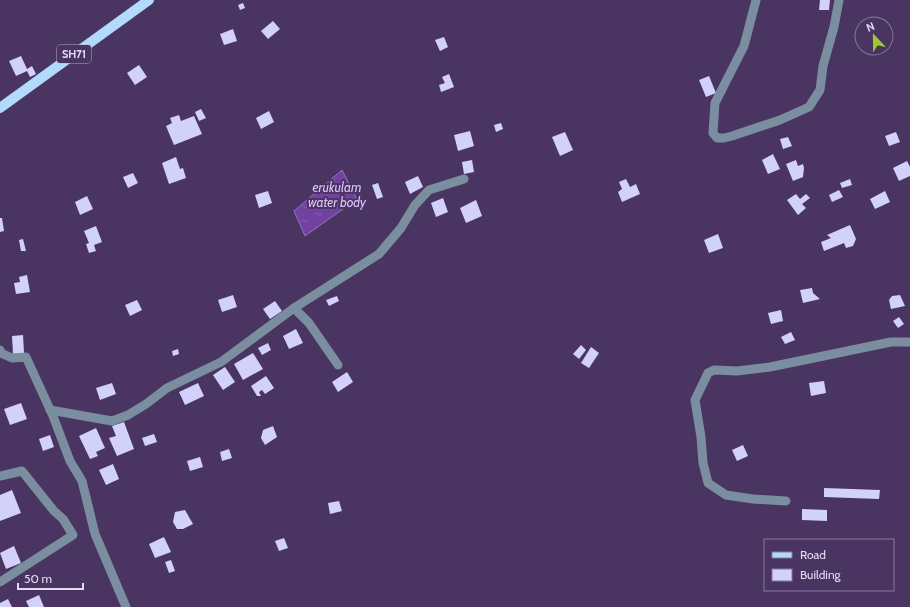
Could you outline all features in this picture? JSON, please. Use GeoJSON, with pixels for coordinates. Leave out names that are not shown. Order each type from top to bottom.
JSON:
{"type":"FeatureCollection","features":[{"type":"Feature","properties":{"kind":"main road","name":"SH71"},"geometry":{"type":"LineString","coordinates":[[0,108],[149,0]]}},
{"type":"Feature","properties":{"kind":"street"},"geometry":{"type":"LineString","coordinates":[[756,0],[744,46],[715,103],[713,133],[717,138],[724,138],[746,132],[780,120],[809,107],[820,90],[823,66],[834,27],[839,0]]}},
{"type":"Feature","properties":{"kind":"street"},"geometry":{"type":"LineString","coordinates":[[50,410],[112,421],[128,415],[146,404],[167,388],[221,362],[294,308],[379,254],[401,228],[415,206],[429,190],[464,179]]}},
{"type":"Feature","properties":{"kind":"street"},"geometry":{"type":"LineString","coordinates":[[294,308],[309,323],[338,365]]}},
{"type":"Feature","properties":{"kind":"street"},"geometry":{"type":"LineString","coordinates":[[786,501],[753,499],[726,495],[708,484],[703,463],[695,400],[708,373],[714,370],[737,371],[770,367],[891,342],[910,342]]}},
{"type":"Feature","properties":{"kind":"street"},"geometry":{"type":"LineString","coordinates":[[0,350],[1,353],[12,358],[26,357],[50,410],[70,461],[82,481],[95,534],[126,607]]}},
{"type":"Feature","properties":{"kind":"street"},"geometry":{"type":"LineString","coordinates":[[0,476],[22,471],[54,512],[63,519],[73,535],[0,582]]}},
{"type":"Feature","properties":{"kind":"water","name":"erukulam water body"},"geometry":{"type":"Polygon","coordinates":[[[342,170],[357,199],[305,236],[294,211],[342,170]]]}},
{"type":"Feature","properties":{"kind":"building"},"geometry":{"type":"Polygon","coordinates":[[[820,0],[830,0],[829,10],[819,10],[820,0]]]}},
{"type":"Feature","properties":{"kind":"building"},"geometry":{"type":"Polygon","coordinates":[[[243,3],[245,8],[240,10],[238,5],[243,3]]]}},
{"type":"Feature","properties":{"kind":"building"},"geometry":{"type":"Polygon","coordinates":[[[273,21],[280,29],[268,39],[261,31],[273,21]]]}},
{"type":"Feature","properties":{"kind":"building"},"geometry":{"type":"Polygon","coordinates":[[[233,29],[237,41],[224,45],[220,34],[233,29]]]}},
{"type":"Feature","properties":{"kind":"building"},"geometry":{"type":"Polygon","coordinates":[[[444,37],[448,47],[440,51],[435,40],[444,37]]]}},
{"type":"Feature","properties":{"kind":"building"},"geometry":{"type":"Polygon","coordinates":[[[21,56],[27,69],[32,66],[36,74],[30,77],[27,71],[16,76],[9,61],[21,56]]]}},
{"type":"Feature","properties":{"kind":"building"},"geometry":{"type":"Polygon","coordinates":[[[139,65],[147,77],[135,85],[127,73],[139,65]]]}},
{"type":"Feature","properties":{"kind":"building"},"geometry":{"type":"Polygon","coordinates":[[[449,74],[454,87],[441,92],[439,85],[445,83],[442,77],[449,74]]]}},
{"type":"Feature","properties":{"kind":"building"},"geometry":{"type":"Polygon","coordinates":[[[709,76],[716,93],[706,97],[699,80],[709,76]]]}},
{"type":"Feature","properties":{"kind":"building"},"geometry":{"type":"Polygon","coordinates":[[[201,109],[206,118],[199,121],[195,112],[201,109]]]}},
{"type":"Feature","properties":{"kind":"building"},"geometry":{"type":"Polygon","coordinates":[[[269,111],[274,122],[261,129],[256,118],[269,111]]]}},
{"type":"Feature","properties":{"kind":"building"},"geometry":{"type":"Polygon","coordinates":[[[179,115],[181,121],[194,116],[202,134],[174,145],[166,126],[172,123],[170,118],[179,115]]]}},
{"type":"Feature","properties":{"kind":"building"},"geometry":{"type":"Polygon","coordinates":[[[501,123],[503,129],[496,132],[494,125],[501,123]]]}},
{"type":"Feature","properties":{"kind":"building"},"geometry":{"type":"Polygon","coordinates":[[[470,131],[474,146],[458,151],[454,135],[470,131]]]}},
{"type":"Feature","properties":{"kind":"building"},"geometry":{"type":"Polygon","coordinates":[[[565,132],[573,150],[560,156],[552,137],[565,132]]]}},
{"type":"Feature","properties":{"kind":"building"},"geometry":{"type":"Polygon","coordinates":[[[896,132],[900,142],[889,146],[885,136],[896,132]]]}},
{"type":"Feature","properties":{"kind":"building"},"geometry":{"type":"Polygon","coordinates":[[[788,137],[792,146],[783,149],[780,139],[788,137]]]}},
{"type":"Feature","properties":{"kind":"building"},"geometry":{"type":"Polygon","coordinates":[[[773,154],[780,169],[768,174],[762,160],[773,154]]]}},
{"type":"Feature","properties":{"kind":"building"},"geometry":{"type":"Polygon","coordinates":[[[176,157],[180,169],[183,168],[186,178],[169,184],[162,163],[176,157]]]}},
{"type":"Feature","properties":{"kind":"building"},"geometry":{"type":"Polygon","coordinates":[[[472,160],[474,172],[464,174],[462,162],[472,160]]]}},
{"type":"Feature","properties":{"kind":"building"},"geometry":{"type":"Polygon","coordinates":[[[796,160],[798,166],[803,164],[803,177],[793,181],[786,164],[796,160]]]}},
{"type":"Feature","properties":{"kind":"building"},"geometry":{"type":"Polygon","coordinates":[[[907,161],[910,167],[910,176],[899,181],[893,168],[907,161]]]}},
{"type":"Feature","properties":{"kind":"building"},"geometry":{"type":"Polygon","coordinates":[[[133,173],[138,183],[128,188],[123,177],[133,173]]]}},
{"type":"Feature","properties":{"kind":"building"},"geometry":{"type":"Polygon","coordinates":[[[418,176],[423,187],[410,194],[405,182],[418,176]]]}},
{"type":"Feature","properties":{"kind":"building"},"geometry":{"type":"Polygon","coordinates":[[[626,179],[630,187],[636,184],[640,194],[622,202],[618,192],[622,189],[619,182],[626,179]]]}},
{"type":"Feature","properties":{"kind":"building"},"geometry":{"type":"Polygon","coordinates":[[[850,179],[852,185],[842,188],[840,183],[850,179]]]}},
{"type":"Feature","properties":{"kind":"building"},"geometry":{"type":"Polygon","coordinates":[[[378,183],[383,197],[377,199],[372,185],[378,183]]]}},
{"type":"Feature","properties":{"kind":"building"},"geometry":{"type":"Polygon","coordinates":[[[839,190],[843,197],[832,202],[829,195],[839,190]]]}},
{"type":"Feature","properties":{"kind":"building"},"geometry":{"type":"Polygon","coordinates":[[[268,191],[272,203],[259,208],[255,195],[268,191]]]}},
{"type":"Feature","properties":{"kind":"building"},"geometry":{"type":"Polygon","coordinates":[[[885,191],[890,202],[875,209],[870,199],[885,191]]]}},
{"type":"Feature","properties":{"kind":"building"},"geometry":{"type":"Polygon","coordinates":[[[796,194],[800,199],[806,194],[810,198],[802,204],[806,208],[798,215],[787,200],[796,194]]]}},
{"type":"Feature","properties":{"kind":"building"},"geometry":{"type":"Polygon","coordinates":[[[87,196],[93,209],[80,215],[75,202],[87,196]]]}},
{"type":"Feature","properties":{"kind":"building"},"geometry":{"type":"Polygon","coordinates":[[[443,198],[448,212],[436,217],[431,203],[443,198]]]}},
{"type":"Feature","properties":{"kind":"building"},"geometry":{"type":"Polygon","coordinates":[[[476,200],[482,216],[466,223],[460,208],[476,200]]]}},
{"type":"Feature","properties":{"kind":"building"},"geometry":{"type":"Polygon","coordinates":[[[0,218],[2,218],[4,231],[0,232],[0,218]]]}},
{"type":"Feature","properties":{"kind":"building"},"geometry":{"type":"Polygon","coordinates":[[[850,225],[856,239],[853,246],[846,248],[844,243],[824,251],[821,242],[831,238],[827,235],[850,225]]]}},
{"type":"Feature","properties":{"kind":"building"},"geometry":{"type":"Polygon","coordinates":[[[96,226],[102,242],[94,245],[96,251],[89,253],[86,244],[89,243],[84,231],[96,226]]]}},
{"type":"Feature","properties":{"kind":"building"},"geometry":{"type":"Polygon","coordinates":[[[718,234],[723,248],[709,253],[704,240],[718,234]]]}},
{"type":"Feature","properties":{"kind":"building"},"geometry":{"type":"Polygon","coordinates":[[[23,239],[26,251],[21,251],[19,240],[23,239]]]}},
{"type":"Feature","properties":{"kind":"building"},"geometry":{"type":"Polygon","coordinates":[[[27,275],[30,292],[16,294],[14,283],[20,282],[19,277],[27,275]]]}},
{"type":"Feature","properties":{"kind":"building"},"geometry":{"type":"Polygon","coordinates":[[[812,288],[813,293],[820,299],[803,303],[800,290],[812,288]]]}},
{"type":"Feature","properties":{"kind":"building"},"geometry":{"type":"Polygon","coordinates":[[[233,295],[237,307],[222,312],[218,300],[233,295]]]}},
{"type":"Feature","properties":{"kind":"building"},"geometry":{"type":"Polygon","coordinates":[[[900,295],[905,306],[891,309],[889,300],[892,296],[900,295]]]}},
{"type":"Feature","properties":{"kind":"building"},"geometry":{"type":"Polygon","coordinates":[[[337,296],[339,301],[329,306],[326,300],[337,296]]]}},
{"type":"Feature","properties":{"kind":"building"},"geometry":{"type":"Polygon","coordinates":[[[137,300],[142,310],[130,316],[125,305],[137,300]]]}},
{"type":"Feature","properties":{"kind":"building"},"geometry":{"type":"Polygon","coordinates":[[[275,301],[282,311],[270,319],[263,309],[275,301]]]}},
{"type":"Feature","properties":{"kind":"building"},"geometry":{"type":"Polygon","coordinates":[[[781,310],[783,321],[771,324],[768,313],[781,310]]]}},
{"type":"Feature","properties":{"kind":"building"},"geometry":{"type":"Polygon","coordinates":[[[899,317],[904,324],[898,328],[893,321],[899,317]]]}},
{"type":"Feature","properties":{"kind":"building"},"geometry":{"type":"Polygon","coordinates":[[[296,329],[303,343],[289,349],[283,336],[296,329]]]}},
{"type":"Feature","properties":{"kind":"building"},"geometry":{"type":"Polygon","coordinates":[[[791,332],[795,340],[785,344],[781,337],[791,332]]]}},
{"type":"Feature","properties":{"kind":"building"},"geometry":{"type":"Polygon","coordinates":[[[23,335],[24,353],[13,354],[12,336],[23,335]]]}},
{"type":"Feature","properties":{"kind":"building"},"geometry":{"type":"Polygon","coordinates":[[[268,343],[271,350],[262,355],[258,348],[268,343]]]}},
{"type":"Feature","properties":{"kind":"building"},"geometry":{"type":"Polygon","coordinates":[[[581,345],[586,350],[579,359],[573,354],[581,345]]]}},
{"type":"Feature","properties":{"kind":"building"},"geometry":{"type":"Polygon","coordinates":[[[591,347],[599,353],[589,368],[581,363],[591,347]]]}},
{"type":"Feature","properties":{"kind":"building"},"geometry":{"type":"Polygon","coordinates":[[[178,349],[179,354],[173,356],[172,351],[178,349]]]}},
{"type":"Feature","properties":{"kind":"building"},"geometry":{"type":"Polygon","coordinates":[[[253,353],[263,369],[243,380],[234,364],[253,353]]]}},
{"type":"Feature","properties":{"kind":"building"},"geometry":{"type":"Polygon","coordinates":[[[225,367],[235,382],[223,390],[213,375],[225,367]]]}},
{"type":"Feature","properties":{"kind":"building"},"geometry":{"type":"Polygon","coordinates":[[[347,372],[353,382],[338,392],[332,382],[347,372]]]}},
{"type":"Feature","properties":{"kind":"building"},"geometry":{"type":"Polygon","coordinates":[[[266,376],[274,388],[265,394],[262,390],[259,392],[261,396],[257,396],[251,386],[266,376]]]}},
{"type":"Feature","properties":{"kind":"building"},"geometry":{"type":"Polygon","coordinates":[[[824,381],[826,393],[811,396],[809,383],[824,381]]]}},
{"type":"Feature","properties":{"kind":"building"},"geometry":{"type":"Polygon","coordinates":[[[112,383],[116,394],[100,400],[96,388],[112,383]]]}},
{"type":"Feature","properties":{"kind":"building"},"geometry":{"type":"Polygon","coordinates":[[[198,383],[204,396],[185,405],[179,392],[198,383]]]}},
{"type":"Feature","properties":{"kind":"building"},"geometry":{"type":"Polygon","coordinates":[[[21,403],[27,419],[10,425],[4,409],[21,403]]]}},
{"type":"Feature","properties":{"kind":"building"},"geometry":{"type":"Polygon","coordinates":[[[124,422],[134,449],[117,456],[109,438],[116,436],[112,426],[124,422]]]}},
{"type":"Feature","properties":{"kind":"building"},"geometry":{"type":"Polygon","coordinates":[[[273,426],[277,437],[265,445],[261,438],[263,430],[273,426]]]}},
{"type":"Feature","properties":{"kind":"building"},"geometry":{"type":"Polygon","coordinates":[[[96,428],[105,448],[96,452],[98,456],[90,459],[79,436],[96,428]]]}},
{"type":"Feature","properties":{"kind":"building"},"geometry":{"type":"Polygon","coordinates":[[[154,434],[157,442],[145,446],[142,438],[154,434]]]}},
{"type":"Feature","properties":{"kind":"building"},"geometry":{"type":"Polygon","coordinates":[[[50,435],[54,447],[43,451],[39,439],[50,435]]]}},
{"type":"Feature","properties":{"kind":"building"},"geometry":{"type":"Polygon","coordinates":[[[743,445],[748,456],[737,461],[732,450],[743,445]]]}},
{"type":"Feature","properties":{"kind":"building"},"geometry":{"type":"Polygon","coordinates":[[[229,449],[232,458],[222,461],[220,452],[229,449]]]}},
{"type":"Feature","properties":{"kind":"building"},"geometry":{"type":"Polygon","coordinates":[[[200,457],[203,467],[190,471],[187,461],[200,457]]]}},
{"type":"Feature","properties":{"kind":"building"},"geometry":{"type":"Polygon","coordinates":[[[113,464],[119,479],[106,485],[99,470],[113,464]]]}},
{"type":"Feature","properties":{"kind":"building"},"geometry":{"type":"Polygon","coordinates":[[[824,488],[880,490],[879,499],[824,497],[824,488]]]}},
{"type":"Feature","properties":{"kind":"building"},"geometry":{"type":"Polygon","coordinates":[[[12,490],[21,513],[0,521],[0,495],[12,490]]]}},
{"type":"Feature","properties":{"kind":"building"},"geometry":{"type":"Polygon","coordinates":[[[339,501],[342,511],[330,514],[328,503],[339,501]]]}},
{"type":"Feature","properties":{"kind":"building"},"geometry":{"type":"Polygon","coordinates":[[[802,509],[827,510],[827,521],[802,520],[802,509]]]}},
{"type":"Feature","properties":{"kind":"building"},"geometry":{"type":"Polygon","coordinates":[[[185,510],[193,524],[183,529],[177,529],[173,522],[175,512],[185,510]]]}},
{"type":"Feature","properties":{"kind":"building"},"geometry":{"type":"Polygon","coordinates":[[[164,537],[171,552],[155,558],[149,544],[164,537]]]}},
{"type":"Feature","properties":{"kind":"building"},"geometry":{"type":"Polygon","coordinates":[[[284,538],[288,548],[279,551],[275,541],[284,538]]]}},
{"type":"Feature","properties":{"kind":"building"},"geometry":{"type":"Polygon","coordinates":[[[14,546],[21,563],[6,569],[0,553],[14,546]]]}},
{"type":"Feature","properties":{"kind":"building"},"geometry":{"type":"Polygon","coordinates":[[[171,560],[175,571],[169,573],[165,562],[171,560]]]}},
{"type":"Feature","properties":{"kind":"building"},"geometry":{"type":"Polygon","coordinates":[[[39,595],[44,607],[29,607],[26,601],[39,595]]]}},
{"type":"Feature","properties":{"kind":"building"},"geometry":{"type":"Polygon","coordinates":[[[8,599],[12,607],[0,607],[0,603],[8,599]]]}}]}
